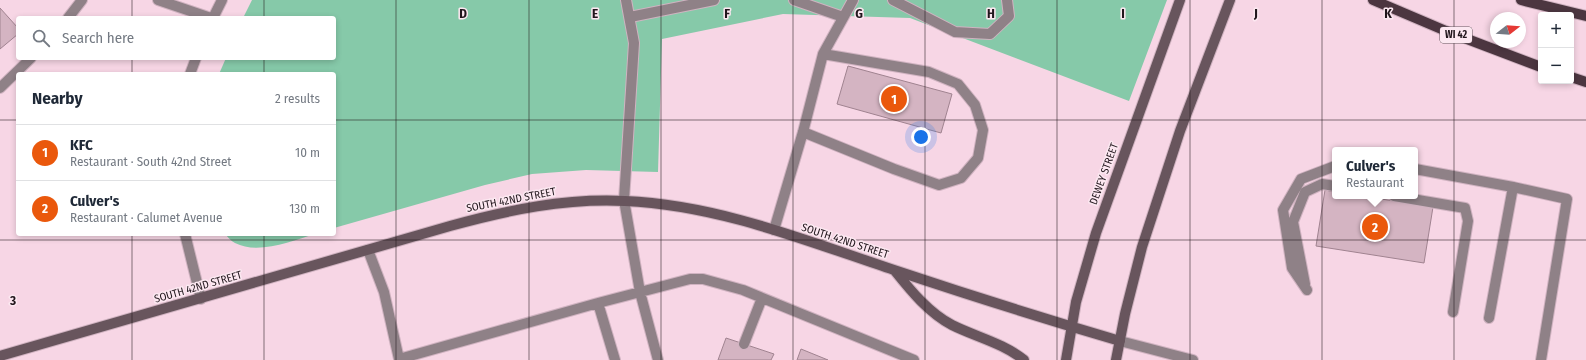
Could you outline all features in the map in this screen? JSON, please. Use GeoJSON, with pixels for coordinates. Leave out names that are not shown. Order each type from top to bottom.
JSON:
{"type":"FeatureCollection","features":[{"type":"Feature","properties":{"kind":"main road","name":"WI 42"},"geometry":{"type":"LineString","coordinates":[[1373,0],[1438,28],[1538,66]]}},
{"type":"Feature","properties":{"kind":"main road"},"geometry":{"type":"LineString","coordinates":[[1521,0],[1586,16]]}},
{"type":"Feature","properties":{"kind":"main road"},"geometry":{"type":"LineString","coordinates":[[1574,78],[1586,82]]}},
{"type":"Feature","properties":{"kind":"street"},"geometry":{"type":"LineString","coordinates":[[70,16],[82,0]]}},
{"type":"Feature","properties":{"kind":"street"},"geometry":{"type":"LineString","coordinates":[[158,0],[206,16]]}},
{"type":"Feature","properties":{"kind":"street"},"geometry":{"type":"LineString","coordinates":[[213,16],[222,0]]}},
{"type":"Feature","properties":{"kind":"street"},"geometry":{"type":"LineString","coordinates":[[626,0],[634,43],[624,200],[640,292],[658,360]]}},
{"type":"Feature","properties":{"kind":"street"},"geometry":{"type":"LineString","coordinates":[[630,17],[714,0]]}},
{"type":"Feature","properties":{"kind":"street"},"geometry":{"type":"LineString","coordinates":[[794,0],[843,17]]}},
{"type":"Feature","properties":{"kind":"street"},"geometry":{"type":"LineString","coordinates":[[774,230],[803,132],[823,54],[853,0]]}},
{"type":"Feature","properties":{"kind":"street"},"geometry":{"type":"LineString","coordinates":[[893,0],[955,32],[990,34],[1009,16],[1007,0]]}},
{"type":"Feature","properties":{"kind":"street","name":"DEWEY STREET"},"geometry":{"type":"LineString","coordinates":[[1066,360],[1071,326],[1082,280],[1105,206],[1180,0]]}},
{"type":"Feature","properties":{"kind":"street"},"geometry":{"type":"LineString","coordinates":[[1116,360],[1145,239],[1180,131],[1230,0]]}},
{"type":"Feature","properties":{"kind":"street"},"geometry":{"type":"LineString","coordinates":[[803,132],[894,169],[939,185],[961,178],[978,158],[983,130],[975,105],[958,84],[929,72],[823,54]]}},
{"type":"Feature","properties":{"kind":"street"},"geometry":{"type":"LineString","coordinates":[[17,72],[30,60]]}},
{"type":"Feature","properties":{"kind":"street"},"geometry":{"type":"LineString","coordinates":[[191,72],[195,60]]}},
{"type":"Feature","properties":{"kind":"street"},"geometry":{"type":"LineString","coordinates":[[0,88],[16,73]]}},
{"type":"Feature","properties":{"kind":"street"},"geometry":{"type":"LineString","coordinates":[[1332,167],[1301,179],[1283,210],[1292,268],[1307,290],[1293,222],[1305,192],[1322,184],[1332,186]]}},
{"type":"Feature","properties":{"kind":"street"},"geometry":{"type":"LineString","coordinates":[[1418,171],[1513,187],[1567,199],[1541,360]]}},
{"type":"Feature","properties":{"kind":"street"},"geometry":{"type":"LineString","coordinates":[[1489,318],[1513,187]]}},
{"type":"Feature","properties":{"kind":"street"},"geometry":{"type":"LineString","coordinates":[[1412,199],[1465,208],[1468,221],[1453,312]]}},
{"type":"Feature","properties":{"kind":"street","name":"SOUTH 42ND STREET"},"geometry":{"type":"LineString","coordinates":[[0,356],[450,226],[513,210],[564,202],[624,200],[696,210],[732,218],[774,230],[895,271],[1120,340]]}},
{"type":"Feature","properties":{"kind":"street"},"geometry":{"type":"LineString","coordinates":[[185,236],[201,299]]}},
{"type":"Feature","properties":{"kind":"street"},"geometry":{"type":"LineString","coordinates":[[368,250],[384,292],[399,360],[598,303],[690,279],[703,279],[743,290],[914,360]]}},
{"type":"Feature","properties":{"kind":"street"},"geometry":{"type":"LineString","coordinates":[[895,271],[916,296],[938,316],[952,325],[1002,346],[1024,360]]}},
{"type":"Feature","properties":{"kind":"street"},"geometry":{"type":"LineString","coordinates":[[744,344],[762,298]]}},
{"type":"Feature","properties":{"kind":"street"},"geometry":{"type":"LineString","coordinates":[[598,303],[615,360]]}},
{"type":"Feature","properties":{"kind":"street"},"geometry":{"type":"LineString","coordinates":[[1120,340],[1192,360]]}},
{"type":"Feature","properties":{"kind":"green space"},"geometry":{"type":"Polygon","coordinates":[[[252,0],[1167,0],[1129,101],[910,18],[783,14],[662,39],[658,172],[586,170],[532,174],[485,185],[336,227],[336,72],[220,72],[225,60],[336,60],[336,16],[244,16],[252,0]]]}},
{"type":"Feature","properties":{"kind":"green space"},"geometry":{"type":"Polygon","coordinates":[[[227,236],[309,236],[275,246],[254,248],[235,243],[227,236]]]}},
{"type":"Feature","properties":{"kind":"building"},"geometry":{"type":"Polygon","coordinates":[[[0,8],[16,26],[16,36],[0,49],[0,8]]]}},
{"type":"Feature","properties":{"kind":"building"},"geometry":{"type":"Polygon","coordinates":[[[848,66],[952,94],[941,133],[837,104],[848,66]]]}},
{"type":"Feature","properties":{"kind":"building"},"geometry":{"type":"Polygon","coordinates":[[[1325,190],[1332,191],[1332,199],[1381,199],[1433,207],[1424,263],[1316,246],[1325,190]]]}},
{"type":"Feature","properties":{"kind":"building"},"geometry":{"type":"Polygon","coordinates":[[[726,338],[774,354],[771,360],[718,360],[726,338]]]}},
{"type":"Feature","properties":{"kind":"building"},"geometry":{"type":"Polygon","coordinates":[[[801,349],[828,360],[797,360],[801,349]]]}},
{"type":"Feature","properties":{"kind":"place","name":"KFC"},"geometry":{"type":"Point","coordinates":[894,99]}},
{"type":"Feature","properties":{"kind":"place","name":"Culver's"},"geometry":{"type":"Point","coordinates":[1375,227]}}]}
